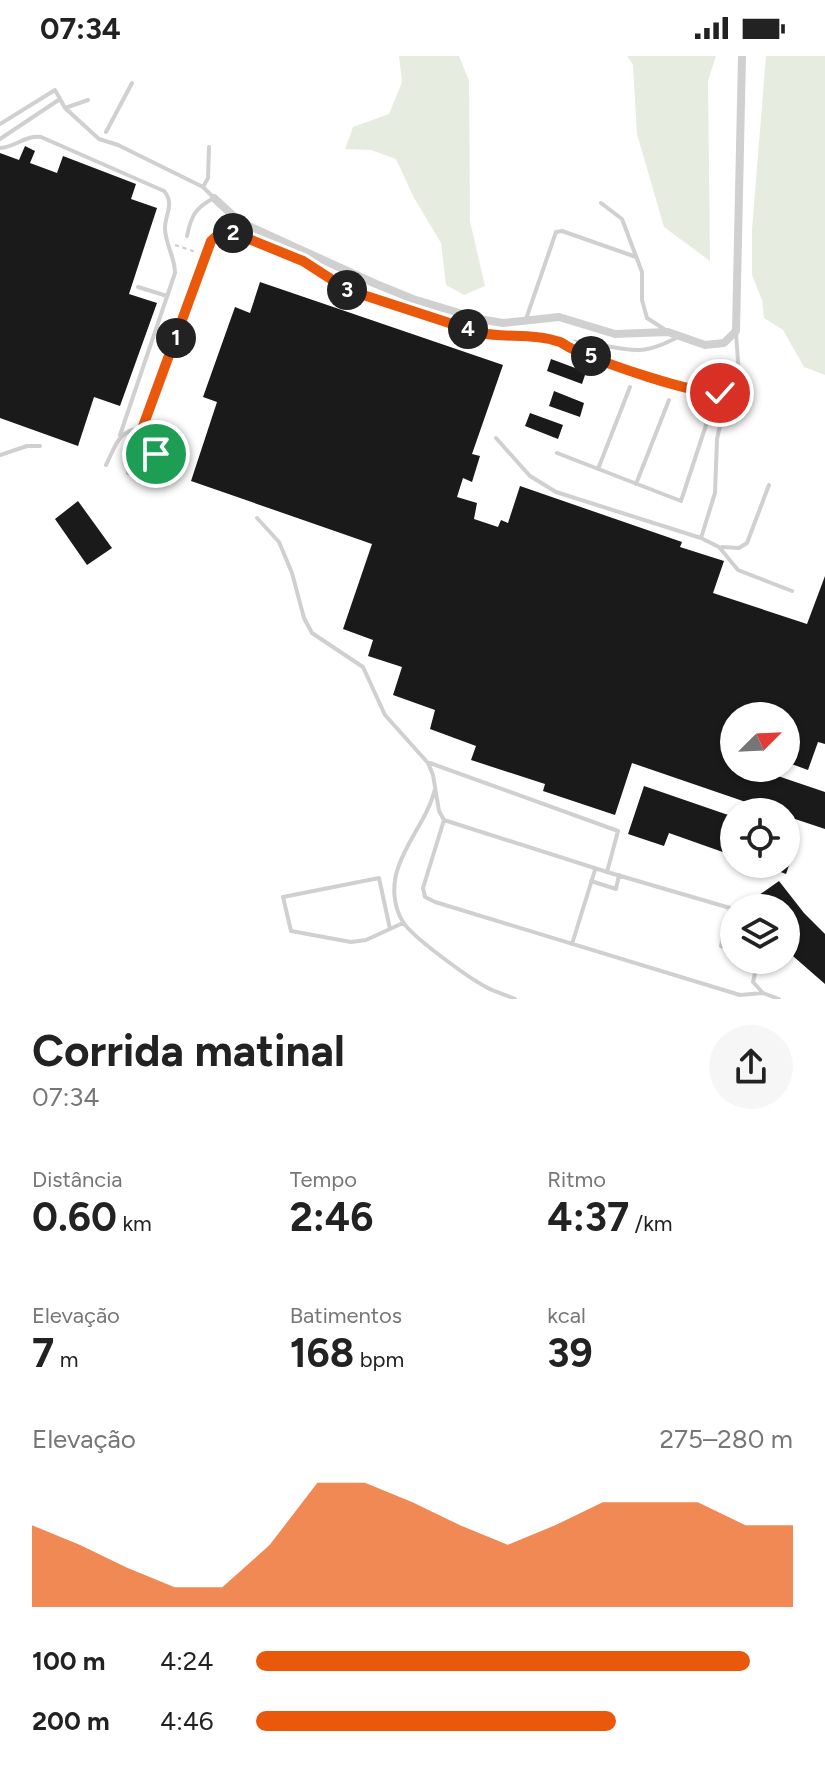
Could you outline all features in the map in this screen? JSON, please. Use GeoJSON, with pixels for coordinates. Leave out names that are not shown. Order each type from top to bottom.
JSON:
{"type":"FeatureCollection","features":[{"type":"Feature","properties":{"kind":"street"},"geometry":{"type":"LineString","coordinates":[[214,198],[240,222],[394,292],[492,322],[559,317],[622,335],[668,332],[715,345],[724,343],[736,331],[742,56]]}},
{"type":"Feature","properties":{"kind":"lane"},"geometry":{"type":"LineString","coordinates":[[106,132],[132,83]]}},
{"type":"Feature","properties":{"kind":"lane"},"geometry":{"type":"LineString","coordinates":[[0,124],[55,90],[65,108],[99,139],[118,145],[203,187],[214,198],[197,207],[187,236]]}},
{"type":"Feature","properties":{"kind":"lane"},"geometry":{"type":"LineString","coordinates":[[0,139],[60,99]]}},
{"type":"Feature","properties":{"kind":"lane"},"geometry":{"type":"LineString","coordinates":[[65,108],[88,100]]}},
{"type":"Feature","properties":{"kind":"lane"},"geometry":{"type":"LineString","coordinates":[[0,148],[8,148],[32,136],[41,137],[164,191],[171,204],[165,224],[175,273],[120,435],[106,465]]}},
{"type":"Feature","properties":{"kind":"lane"},"geometry":{"type":"LineString","coordinates":[[203,187],[208,178],[209,147]]}},
{"type":"Feature","properties":{"kind":"lane"},"geometry":{"type":"LineString","coordinates":[[601,203],[622,219],[644,281],[642,300],[647,318],[668,332]]}},
{"type":"Feature","properties":{"kind":"lane"},"geometry":{"type":"LineString","coordinates":[[525,321],[556,232],[562,231],[636,257]]}},
{"type":"Feature","properties":{"kind":"lane"},"geometry":{"type":"LineString","coordinates":[[128,473],[211,241],[220,233],[234,233],[303,261],[348,290],[480,333],[524,335],[562,343],[634,371],[707,393],[720,393],[733,386],[739,375],[736,331]]}},
{"type":"Feature","properties":{"kind":"lane"},"geometry":{"type":"LineString","coordinates":[[138,287],[167,296]]}},
{"type":"Feature","properties":{"kind":"lane"},"geometry":{"type":"LineString","coordinates":[[562,343],[578,340],[638,350],[679,336]]}},
{"type":"Feature","properties":{"kind":"lane"},"geometry":{"type":"LineString","coordinates":[[131,382],[137,384]]}},
{"type":"Feature","properties":{"kind":"lane"},"geometry":{"type":"LineString","coordinates":[[598,469],[630,387]]}},
{"type":"Feature","properties":{"kind":"lane"},"geometry":{"type":"LineString","coordinates":[[636,484],[669,400]]}},
{"type":"Feature","properties":{"kind":"lane"},"geometry":{"type":"LineString","coordinates":[[557,453],[681,501],[710,413]]}},
{"type":"Feature","properties":{"kind":"lane"},"geometry":{"type":"LineString","coordinates":[[701,538],[715,493],[717,439],[722,417]]}},
{"type":"Feature","properties":{"kind":"lane"},"geometry":{"type":"LineString","coordinates":[[120,435],[128,430],[142,429],[156,443],[156,454],[138,477]]}},
{"type":"Feature","properties":{"kind":"lane"},"geometry":{"type":"LineString","coordinates":[[496,438],[530,476],[556,492],[701,538],[719,547],[739,548],[747,543],[769,485]]}},
{"type":"Feature","properties":{"kind":"lane"},"geometry":{"type":"LineString","coordinates":[[0,455],[27,446],[40,446]]}},
{"type":"Feature","properties":{"kind":"lane"},"geometry":{"type":"LineString","coordinates":[[257,518],[279,542],[292,573],[304,618],[312,633],[363,667],[385,715],[428,763],[444,820],[720,905]]}},
{"type":"Feature","properties":{"kind":"lane"},"geometry":{"type":"LineString","coordinates":[[719,547],[738,570],[792,591]]}},
{"type":"Feature","properties":{"kind":"lane"},"geometry":{"type":"LineString","coordinates":[[428,763],[618,831],[607,872]]}},
{"type":"Feature","properties":{"kind":"lane"},"geometry":{"type":"LineString","coordinates":[[436,787],[430,809],[399,863],[394,880],[394,895],[403,923],[477,981],[515,999]]}},
{"type":"Feature","properties":{"kind":"lane"},"geometry":{"type":"LineString","coordinates":[[444,820],[423,888],[425,897],[740,995],[763,993],[779,999]]}},
{"type":"Feature","properties":{"kind":"lane"},"geometry":{"type":"LineString","coordinates":[[572,944],[595,869]]}},
{"type":"Feature","properties":{"kind":"lane"},"geometry":{"type":"LineString","coordinates":[[591,881],[616,889],[619,875]]}},
{"type":"Feature","properties":{"kind":"lane"},"geometry":{"type":"LineString","coordinates":[[390,929],[379,878],[283,897],[291,931],[351,942],[366,940],[390,929],[403,923]]}},
{"type":"Feature","properties":{"kind":"lane"},"geometry":{"type":"LineString","coordinates":[[755,974],[753,982],[763,993]]}},
{"type":"Feature","properties":{"kind":"path"},"geometry":{"type":"LineString","coordinates":[[170,245],[206,256]]}},
{"type":"Feature","properties":{"kind":"shaded area"},"geometry":{"type":"Polygon","coordinates":[[[399,56],[459,56],[469,81],[470,221],[485,286],[464,295],[446,285],[441,243],[413,196],[396,159],[371,150],[345,149],[353,127],[389,114],[402,82],[399,56]]]}},
{"type":"Feature","properties":{"kind":"shaded area"},"geometry":{"type":"Polygon","coordinates":[[[627,56],[716,56],[708,81],[710,261],[664,227],[637,134],[633,65],[627,56]]]}},
{"type":"Feature","properties":{"kind":"shaded area"},"geometry":{"type":"Polygon","coordinates":[[[766,56],[825,56],[825,375],[804,367],[783,330],[764,318],[762,300],[752,275],[752,229],[766,56]]]}},
{"type":"Feature","properties":{"kind":"building"},"geometry":{"type":"Polygon","coordinates":[[[25,146],[35,151],[30,163],[57,173],[63,156],[136,184],[131,199],[157,208],[129,294],[157,303],[120,406],[94,397],[78,446],[0,418],[0,153],[19,160],[25,146]]]}},
{"type":"Feature","properties":{"kind":"building"},"geometry":{"type":"Polygon","coordinates":[[[260,282],[503,365],[472,454],[480,456],[472,482],[463,478],[457,497],[477,503],[474,519],[498,527],[501,520],[508,523],[520,486],[682,542],[680,547],[724,561],[713,593],[807,624],[825,576],[825,744],[818,742],[808,770],[800,767],[800,702],[720,702],[720,782],[796,782],[825,792],[825,829],[800,821],[800,798],[734,798],[632,763],[615,815],[543,791],[545,784],[471,760],[476,746],[430,729],[435,710],[393,695],[402,667],[368,656],[373,640],[343,629],[372,544],[191,481],[217,402],[203,397],[235,307],[250,313],[260,282]]]}},
{"type":"Feature","properties":{"kind":"building"},"geometry":{"type":"Polygon","coordinates":[[[551,359],[586,372],[582,384],[547,371],[551,359]]]}},
{"type":"Feature","properties":{"kind":"building"},"geometry":{"type":"Polygon","coordinates":[[[554,391],[584,403],[580,417],[549,406],[554,391]]]}},
{"type":"Feature","properties":{"kind":"building"},"geometry":{"type":"Polygon","coordinates":[[[530,413],[563,425],[558,439],[525,426],[530,413]]]}},
{"type":"Feature","properties":{"kind":"building"},"geometry":{"type":"Polygon","coordinates":[[[78,501],[112,548],[87,565],[55,519],[78,501]]]}},
{"type":"Feature","properties":{"kind":"building"},"geometry":{"type":"Polygon","coordinates":[[[644,786],[720,812],[720,851],[669,833],[664,846],[628,834],[644,786]]]}},
{"type":"Feature","properties":{"kind":"building"},"geometry":{"type":"Polygon","coordinates":[[[779,881],[789,894],[760,894],[779,881]]]}},
{"type":"Feature","properties":{"kind":"building"},"geometry":{"type":"Polygon","coordinates":[[[800,908],[825,934],[825,984],[800,962],[800,908]]]}},
{"type":"Feature","properties":{"kind":"route"},"geometry":{"type":"LineString","coordinates":[[156,454],[156,443],[142,429],[211,241],[220,233],[234,233],[303,261],[348,290],[480,333],[545,338],[634,371],[707,393],[720,393]]}}]}
